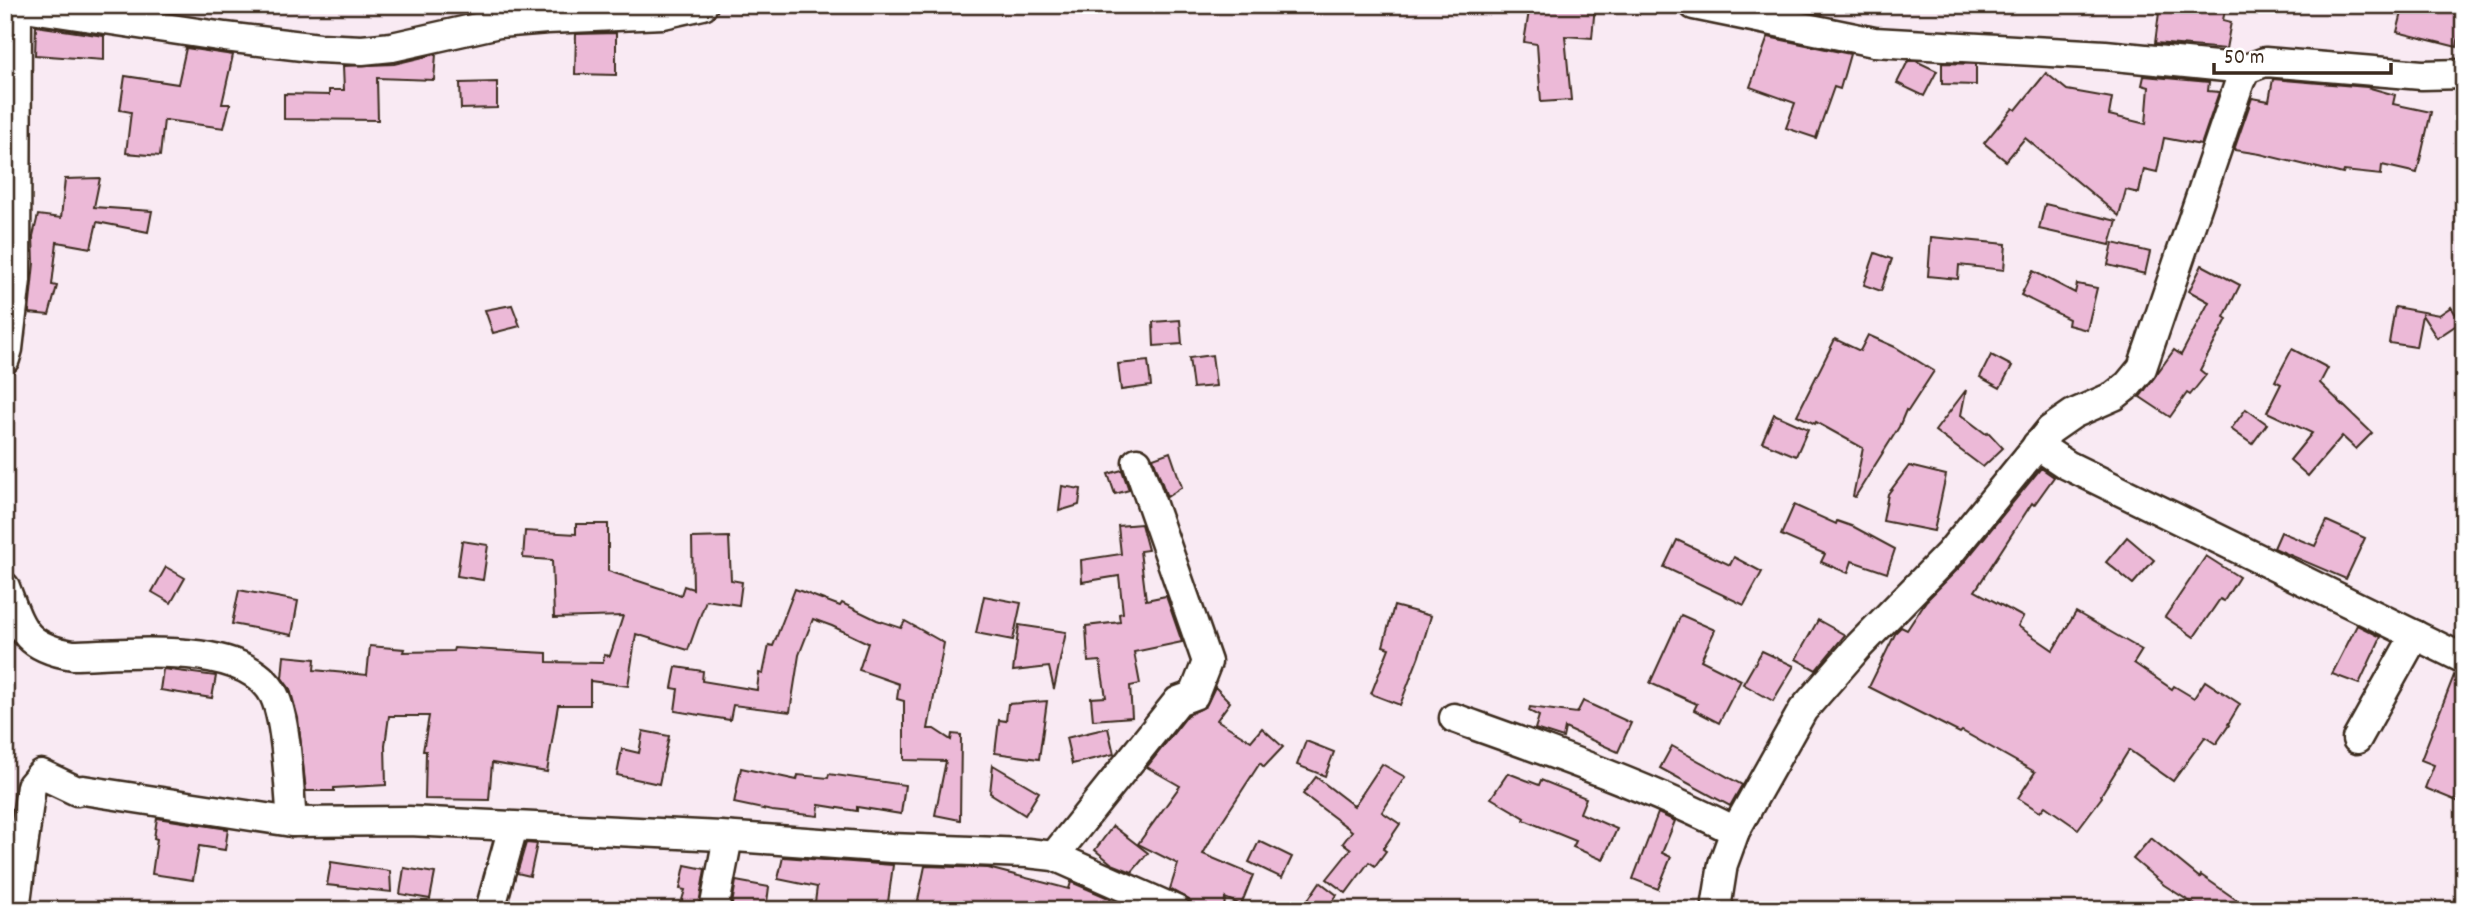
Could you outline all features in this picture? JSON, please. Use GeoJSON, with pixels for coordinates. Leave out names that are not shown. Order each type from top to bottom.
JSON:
{"type":"FeatureCollection","features":[{"type":"Feature","properties":{"kind":"street"},"geometry":{"type":"LineString","coordinates":[[6,352],[16,279],[14,6],[225,37],[362,50],[404,45],[499,23],[663,14],[703,5]]}},
{"type":"Feature","properties":{"kind":"street"},"geometry":{"type":"LineString","coordinates":[[1694,5],[1874,42],[2105,55],[2246,69],[2265,62],[2290,62],[2422,75],[2464,74]]}},
{"type":"Feature","properties":{"kind":"street"},"geometry":{"type":"LineString","coordinates":[[1720,910],[1717,902],[1723,864],[1735,831],[1803,710],[1858,647],[1949,554],[2050,430],[2073,414],[2114,396],[2128,385],[2142,368],[2246,69]]}},
{"type":"Feature","properties":{"kind":"street"},"geometry":{"type":"LineString","coordinates":[[2038,445],[2067,465],[2464,659]]}},
{"type":"Feature","properties":{"kind":"street"},"geometry":{"type":"LineString","coordinates":[[1054,856],[1178,701],[1194,695],[1207,662],[1137,462]]}},
{"type":"Feature","properties":{"kind":"street"},"geometry":{"type":"LineString","coordinates":[[5,586],[20,626],[29,638],[41,647],[73,655],[184,653],[215,657],[240,666],[261,678],[274,695],[280,713],[292,822]]}},
{"type":"Feature","properties":{"kind":"street"},"geometry":{"type":"LineString","coordinates":[[2357,739],[2415,635]]}},
{"type":"Feature","properties":{"kind":"street"},"geometry":{"type":"LineString","coordinates":[[1454,719],[1687,806],[1735,831]]}},
{"type":"Feature","properties":{"kind":"street"},"geometry":{"type":"LineString","coordinates":[[15,910],[31,786],[41,774],[77,791],[292,822],[409,821],[1054,856],[1176,910]]}},
{"type":"Feature","properties":{"kind":"street"},"geometry":{"type":"LineString","coordinates":[[491,910],[513,827]]}},
{"type":"Feature","properties":{"kind":"street"},"geometry":{"type":"LineString","coordinates":[[714,910],[728,837]]}},
{"type":"Feature","properties":{"kind":"building"},"geometry":{"type":"Polygon","coordinates":[[[1530,5],[1595,5],[1592,38],[1565,36],[1571,100],[1541,102],[1537,44],[1524,42],[1530,5]]]}},
{"type":"Feature","properties":{"kind":"building"},"geometry":{"type":"Polygon","coordinates":[[[1802,5],[1823,5],[1822,14],[1801,10],[1802,5]]]}},
{"type":"Feature","properties":{"kind":"building"},"geometry":{"type":"Polygon","coordinates":[[[2160,5],[2226,5],[2223,20],[2231,22],[2226,49],[2155,43],[2160,5]]]}},
{"type":"Feature","properties":{"kind":"building"},"geometry":{"type":"Polygon","coordinates":[[[2404,5],[2434,11],[2436,5],[2464,5],[2457,47],[2397,32],[2404,5]]]}},
{"type":"Feature","properties":{"kind":"building"},"geometry":{"type":"Polygon","coordinates":[[[36,26],[104,36],[104,60],[35,55],[36,26]]]}},
{"type":"Feature","properties":{"kind":"building"},"geometry":{"type":"Polygon","coordinates":[[[616,33],[616,75],[575,74],[576,34],[616,33]]]}},
{"type":"Feature","properties":{"kind":"building"},"geometry":{"type":"Polygon","coordinates":[[[1768,37],[1850,54],[1840,89],[1834,87],[1816,138],[1786,128],[1795,103],[1750,87],[1768,37]]]}},
{"type":"Feature","properties":{"kind":"building"},"geometry":{"type":"Polygon","coordinates":[[[186,48],[233,55],[222,104],[230,104],[224,128],[164,120],[160,156],[126,153],[131,112],[120,110],[125,76],[178,84],[186,48]]]}},
{"type":"Feature","properties":{"kind":"building"},"geometry":{"type":"Polygon","coordinates":[[[436,54],[434,80],[377,78],[378,120],[284,119],[284,94],[329,95],[329,90],[344,90],[343,66],[394,64],[436,54]]]}},
{"type":"Feature","properties":{"kind":"building"},"geometry":{"type":"Polygon","coordinates":[[[1908,61],[1916,61],[1937,71],[1924,96],[1897,83],[1908,61]]]}},
{"type":"Feature","properties":{"kind":"building"},"geometry":{"type":"Polygon","coordinates":[[[1942,63],[1976,64],[1976,85],[1942,84],[1942,63]]]}},
{"type":"Feature","properties":{"kind":"building"},"geometry":{"type":"Polygon","coordinates":[[[2046,73],[2067,90],[2112,98],[2109,115],[2146,124],[2149,87],[2142,85],[2144,76],[2209,82],[2208,91],[2219,92],[2201,145],[2164,138],[2157,172],[2144,169],[2139,193],[2126,190],[2119,216],[2025,138],[2006,161],[1984,143],[2046,73]]]}},
{"type":"Feature","properties":{"kind":"building"},"geometry":{"type":"Polygon","coordinates":[[[2273,79],[2367,87],[2395,95],[2393,104],[2431,112],[2417,173],[2382,165],[2381,175],[2344,171],[2343,174],[2234,150],[2252,98],[2269,101],[2273,79]]]}},
{"type":"Feature","properties":{"kind":"building"},"geometry":{"type":"Polygon","coordinates":[[[497,82],[497,108],[461,109],[460,83],[497,82]]]}},
{"type":"Feature","properties":{"kind":"building"},"geometry":{"type":"Polygon","coordinates":[[[100,178],[94,207],[152,211],[148,232],[97,222],[91,248],[57,242],[52,285],[57,286],[49,315],[29,313],[34,263],[33,236],[38,215],[61,218],[65,179],[100,178]]]}},
{"type":"Feature","properties":{"kind":"building"},"geometry":{"type":"Polygon","coordinates":[[[2045,204],[2117,221],[2110,245],[2039,229],[2045,204]]]}},
{"type":"Feature","properties":{"kind":"building"},"geometry":{"type":"Polygon","coordinates":[[[1931,237],[2006,244],[2004,270],[1959,265],[1958,279],[1928,276],[1931,237]]]}},
{"type":"Feature","properties":{"kind":"building"},"geometry":{"type":"Polygon","coordinates":[[[2113,243],[2150,252],[2145,274],[2108,265],[2113,243]]]}},
{"type":"Feature","properties":{"kind":"building"},"geometry":{"type":"Polygon","coordinates":[[[1875,253],[1892,259],[1881,291],[1864,285],[1875,253]]]}},
{"type":"Feature","properties":{"kind":"building"},"geometry":{"type":"Polygon","coordinates":[[[2202,265],[2240,285],[2224,317],[2227,319],[2200,370],[2206,375],[2190,395],[2187,393],[2170,417],[2140,397],[2174,350],[2181,355],[2209,302],[2189,291],[2202,265]]]}},
{"type":"Feature","properties":{"kind":"building"},"geometry":{"type":"Polygon","coordinates":[[[2033,271],[2075,293],[2077,284],[2097,288],[2087,330],[2068,325],[2069,319],[2021,295],[2033,271]]]}},
{"type":"Feature","properties":{"kind":"building"},"geometry":{"type":"Polygon","coordinates":[[[512,305],[520,326],[493,333],[485,310],[512,305]]]}},
{"type":"Feature","properties":{"kind":"building"},"geometry":{"type":"Polygon","coordinates":[[[2395,307],[2439,315],[2451,307],[2461,322],[2437,338],[2422,315],[2416,347],[2389,343],[2395,307]]]}},
{"type":"Feature","properties":{"kind":"building"},"geometry":{"type":"Polygon","coordinates":[[[1180,320],[1182,344],[1154,346],[1153,322],[1180,320]]]}},
{"type":"Feature","properties":{"kind":"building"},"geometry":{"type":"Polygon","coordinates":[[[1868,335],[1895,347],[1934,371],[1908,411],[1906,410],[1899,427],[1855,497],[1853,496],[1863,448],[1816,422],[1815,424],[1797,415],[1835,339],[1860,351],[1868,335]]]}},
{"type":"Feature","properties":{"kind":"building"},"geometry":{"type":"Polygon","coordinates":[[[2292,349],[2328,368],[2320,383],[2372,433],[2356,449],[2342,436],[2308,476],[2290,460],[2312,433],[2267,412],[2281,384],[2275,381],[2292,349]]]}},
{"type":"Feature","properties":{"kind":"building"},"geometry":{"type":"Polygon","coordinates":[[[1212,355],[1216,386],[1193,388],[1189,358],[1212,355]]]}},
{"type":"Feature","properties":{"kind":"building"},"geometry":{"type":"Polygon","coordinates":[[[1991,355],[2012,366],[2000,388],[1980,377],[1991,355]]]}},
{"type":"Feature","properties":{"kind":"building"},"geometry":{"type":"Polygon","coordinates":[[[1148,361],[1151,386],[1121,390],[1118,364],[1148,361]]]}},
{"type":"Feature","properties":{"kind":"building"},"geometry":{"type":"Polygon","coordinates":[[[1966,390],[1961,415],[1986,434],[1988,432],[2003,448],[1983,467],[1935,431],[1966,390]]]}},
{"type":"Feature","properties":{"kind":"building"},"geometry":{"type":"Polygon","coordinates":[[[2246,409],[2267,424],[2252,444],[2231,429],[2246,409]]]}},
{"type":"Feature","properties":{"kind":"building"},"geometry":{"type":"Polygon","coordinates":[[[1774,414],[1808,429],[1796,456],[1762,442],[1774,414]]]}},
{"type":"Feature","properties":{"kind":"building"},"geometry":{"type":"Polygon","coordinates":[[[1170,452],[1182,487],[1167,497],[1153,458],[1170,452]]]}},
{"type":"Feature","properties":{"kind":"building"},"geometry":{"type":"Polygon","coordinates":[[[1909,466],[1946,475],[1934,531],[1883,521],[1888,494],[1909,466]]]}},
{"type":"Feature","properties":{"kind":"building"},"geometry":{"type":"Polygon","coordinates":[[[2041,468],[2054,477],[2034,505],[2032,503],[1975,591],[2023,617],[2018,626],[2053,650],[2076,612],[2142,650],[2134,663],[2172,689],[2174,686],[2194,698],[2205,681],[2240,704],[2216,744],[2205,737],[2173,781],[2129,750],[2102,797],[2078,829],[2045,806],[2040,812],[2018,798],[2035,772],[1962,731],[1960,733],[1869,687],[1896,632],[1901,627],[1907,630],[1926,601],[1962,565],[2041,468]]]}},
{"type":"Feature","properties":{"kind":"building"},"geometry":{"type":"Polygon","coordinates":[[[1122,470],[1129,490],[1115,494],[1108,474],[1122,470]]]}},
{"type":"Feature","properties":{"kind":"building"},"geometry":{"type":"Polygon","coordinates":[[[1062,486],[1081,489],[1079,505],[1059,511],[1062,486]]]}},
{"type":"Feature","properties":{"kind":"building"},"geometry":{"type":"Polygon","coordinates":[[[1794,505],[1836,524],[1837,521],[1854,527],[1895,549],[1887,573],[1852,561],[1848,573],[1821,562],[1825,554],[1781,535],[1794,505]]]}},
{"type":"Feature","properties":{"kind":"building"},"geometry":{"type":"Polygon","coordinates":[[[2327,521],[2365,538],[2346,579],[2274,548],[2281,532],[2315,546],[2327,521]]]}},
{"type":"Feature","properties":{"kind":"building"},"geometry":{"type":"Polygon","coordinates":[[[576,524],[608,524],[608,571],[681,595],[684,586],[693,589],[692,538],[729,537],[731,580],[742,582],[739,605],[706,600],[688,650],[636,634],[628,686],[590,681],[590,705],[558,705],[547,772],[492,763],[489,800],[425,799],[426,751],[423,751],[429,716],[389,716],[385,745],[386,785],[306,791],[298,718],[290,689],[282,678],[284,656],[315,659],[314,670],[367,675],[370,646],[404,649],[403,652],[453,651],[454,648],[547,653],[547,662],[603,663],[604,655],[610,656],[623,616],[554,618],[552,560],[523,558],[525,531],[576,534],[576,524]]]}},
{"type":"Feature","properties":{"kind":"building"},"geometry":{"type":"Polygon","coordinates":[[[1141,524],[1148,550],[1140,551],[1146,600],[1166,596],[1182,642],[1134,652],[1140,684],[1130,686],[1132,717],[1093,720],[1091,698],[1106,697],[1100,661],[1088,662],[1086,626],[1120,622],[1119,614],[1123,613],[1119,576],[1082,582],[1081,560],[1121,554],[1118,526],[1141,524]]]}},
{"type":"Feature","properties":{"kind":"building"},"geometry":{"type":"Polygon","coordinates":[[[2127,537],[2154,560],[2133,584],[2106,562],[2127,537]]]}},
{"type":"Feature","properties":{"kind":"building"},"geometry":{"type":"Polygon","coordinates":[[[1677,540],[1730,565],[1734,557],[1762,572],[1744,605],[1664,567],[1677,540]]]}},
{"type":"Feature","properties":{"kind":"building"},"geometry":{"type":"Polygon","coordinates":[[[462,541],[488,545],[483,580],[457,576],[462,541]]]}},
{"type":"Feature","properties":{"kind":"building"},"geometry":{"type":"Polygon","coordinates":[[[2206,556],[2239,577],[2224,601],[2220,599],[2194,637],[2165,617],[2206,556]]]}},
{"type":"Feature","properties":{"kind":"building"},"geometry":{"type":"Polygon","coordinates":[[[166,567],[185,578],[171,603],[152,592],[166,567]]]}},
{"type":"Feature","properties":{"kind":"building"},"geometry":{"type":"Polygon","coordinates":[[[795,589],[840,606],[842,603],[901,628],[905,621],[944,643],[928,729],[934,729],[951,740],[952,734],[961,735],[960,820],[935,815],[946,761],[904,760],[904,701],[897,699],[899,684],[859,670],[868,643],[832,626],[813,619],[799,655],[790,712],[733,705],[730,720],[675,711],[678,689],[672,688],[676,667],[703,671],[702,681],[757,690],[759,673],[763,674],[769,645],[773,646],[795,589]]]}},
{"type":"Feature","properties":{"kind":"building"},"geometry":{"type":"Polygon","coordinates":[[[239,590],[298,601],[292,635],[232,624],[239,590]]]}},
{"type":"Feature","properties":{"kind":"building"},"geometry":{"type":"Polygon","coordinates":[[[984,596],[1021,603],[1013,640],[976,633],[984,596]]]}},
{"type":"Feature","properties":{"kind":"building"},"geometry":{"type":"Polygon","coordinates":[[[1394,606],[1431,616],[1400,705],[1371,694],[1389,648],[1383,646],[1394,606]]]}},
{"type":"Feature","properties":{"kind":"building"},"geometry":{"type":"Polygon","coordinates":[[[1681,615],[1715,630],[1701,660],[1741,680],[1719,723],[1694,710],[1697,704],[1650,683],[1681,615]]]}},
{"type":"Feature","properties":{"kind":"building"},"geometry":{"type":"Polygon","coordinates":[[[1818,620],[1845,635],[1816,670],[1796,659],[1818,620]]]}},
{"type":"Feature","properties":{"kind":"building"},"geometry":{"type":"Polygon","coordinates":[[[1019,625],[1066,632],[1054,689],[1049,667],[1013,671],[1019,625]]]}},
{"type":"Feature","properties":{"kind":"building"},"geometry":{"type":"Polygon","coordinates":[[[2357,625],[2381,637],[2359,684],[2332,674],[2357,625]]]}},
{"type":"Feature","properties":{"kind":"building"},"geometry":{"type":"Polygon","coordinates":[[[1762,651],[1794,666],[1773,701],[1743,684],[1762,651]]]}},
{"type":"Feature","properties":{"kind":"building"},"geometry":{"type":"Polygon","coordinates":[[[163,669],[216,676],[212,698],[160,690],[163,669]]]}},
{"type":"Feature","properties":{"kind":"building"},"geometry":{"type":"Polygon","coordinates":[[[2455,673],[2464,675],[2464,804],[2425,788],[2434,765],[2421,760],[2455,673]]]}},
{"type":"Feature","properties":{"kind":"building"},"geometry":{"type":"Polygon","coordinates":[[[1215,687],[1230,702],[1217,720],[1251,741],[1262,728],[1283,747],[1264,767],[1260,763],[1203,854],[1253,875],[1241,905],[1225,898],[1224,910],[1192,910],[1189,900],[1170,889],[1178,864],[1138,844],[1180,786],[1147,767],[1188,715],[1206,706],[1215,687]]]}},
{"type":"Feature","properties":{"kind":"building"},"geometry":{"type":"Polygon","coordinates":[[[1047,701],[1039,759],[995,753],[999,720],[1006,721],[1008,704],[1047,701]]]}},
{"type":"Feature","properties":{"kind":"building"},"geometry":{"type":"Polygon","coordinates":[[[1583,701],[1631,723],[1618,752],[1565,728],[1563,738],[1535,729],[1539,716],[1529,711],[1530,707],[1577,713],[1583,701]]]}},
{"type":"Feature","properties":{"kind":"building"},"geometry":{"type":"Polygon","coordinates":[[[1108,728],[1114,754],[1072,764],[1066,738],[1108,728]]]}},
{"type":"Feature","properties":{"kind":"building"},"geometry":{"type":"Polygon","coordinates":[[[643,731],[669,736],[659,784],[617,775],[622,749],[639,753],[643,731]]]}},
{"type":"Feature","properties":{"kind":"building"},"geometry":{"type":"Polygon","coordinates":[[[1306,741],[1334,752],[1325,776],[1297,765],[1306,741]]]}},
{"type":"Feature","properties":{"kind":"building"},"geometry":{"type":"Polygon","coordinates":[[[1672,746],[1742,785],[1730,806],[1660,768],[1672,746]]]}},
{"type":"Feature","properties":{"kind":"building"},"geometry":{"type":"Polygon","coordinates":[[[1382,764],[1405,777],[1382,812],[1400,824],[1375,866],[1369,862],[1346,893],[1327,879],[1351,849],[1343,843],[1352,831],[1303,794],[1316,777],[1354,806],[1382,764]]]}},
{"type":"Feature","properties":{"kind":"building"},"geometry":{"type":"Polygon","coordinates":[[[993,765],[1039,792],[1025,815],[990,793],[993,765]]]}},
{"type":"Feature","properties":{"kind":"building"},"geometry":{"type":"Polygon","coordinates":[[[741,768],[797,780],[798,775],[828,778],[829,774],[905,785],[901,814],[857,807],[857,811],[819,805],[818,816],[734,803],[741,768]]]}},
{"type":"Feature","properties":{"kind":"building"},"geometry":{"type":"Polygon","coordinates":[[[1508,773],[1539,785],[1541,780],[1586,798],[1580,813],[1617,829],[1603,860],[1573,847],[1576,841],[1524,820],[1525,818],[1491,798],[1508,773]]]}},
{"type":"Feature","properties":{"kind":"building"},"geometry":{"type":"Polygon","coordinates":[[[1658,813],[1675,821],[1662,853],[1671,857],[1658,889],[1633,879],[1658,813]]]}},
{"type":"Feature","properties":{"kind":"building"},"geometry":{"type":"Polygon","coordinates":[[[157,818],[228,829],[225,850],[199,846],[193,880],[152,874],[157,818]]]}},
{"type":"Feature","properties":{"kind":"building"},"geometry":{"type":"Polygon","coordinates":[[[1113,826],[1148,853],[1132,872],[1112,864],[1095,850],[1113,826]]]}},
{"type":"Feature","properties":{"kind":"building"},"geometry":{"type":"Polygon","coordinates":[[[2151,838],[2200,878],[2201,875],[2251,910],[2203,910],[2164,885],[2133,859],[2151,838]]]}},
{"type":"Feature","properties":{"kind":"building"},"geometry":{"type":"Polygon","coordinates":[[[1259,841],[1292,857],[1282,878],[1249,862],[1259,841]]]}},
{"type":"Feature","properties":{"kind":"building"},"geometry":{"type":"Polygon","coordinates":[[[526,843],[537,844],[530,876],[517,873],[526,843]]]}},
{"type":"Feature","properties":{"kind":"building"},"geometry":{"type":"Polygon","coordinates":[[[783,857],[893,865],[887,910],[814,910],[817,887],[778,879],[783,857]]]}},
{"type":"Feature","properties":{"kind":"building"},"geometry":{"type":"Polygon","coordinates":[[[331,862],[390,871],[391,892],[327,885],[331,862]]]}},
{"type":"Feature","properties":{"kind":"building"},"geometry":{"type":"Polygon","coordinates":[[[685,865],[705,869],[698,910],[679,910],[685,890],[680,889],[685,865]]]}},
{"type":"Feature","properties":{"kind":"building"},"geometry":{"type":"Polygon","coordinates":[[[925,866],[988,868],[1069,889],[1071,882],[1111,899],[1103,910],[916,910],[925,866]]]}},
{"type":"Feature","properties":{"kind":"building"},"geometry":{"type":"Polygon","coordinates":[[[404,868],[435,873],[430,899],[400,894],[404,868]]]}},
{"type":"Feature","properties":{"kind":"building"},"geometry":{"type":"Polygon","coordinates":[[[736,881],[769,887],[766,910],[731,910],[736,881]]]}},
{"type":"Feature","properties":{"kind":"building"},"geometry":{"type":"Polygon","coordinates":[[[1320,882],[1337,895],[1326,910],[1301,910],[1320,882]]]}}]}
